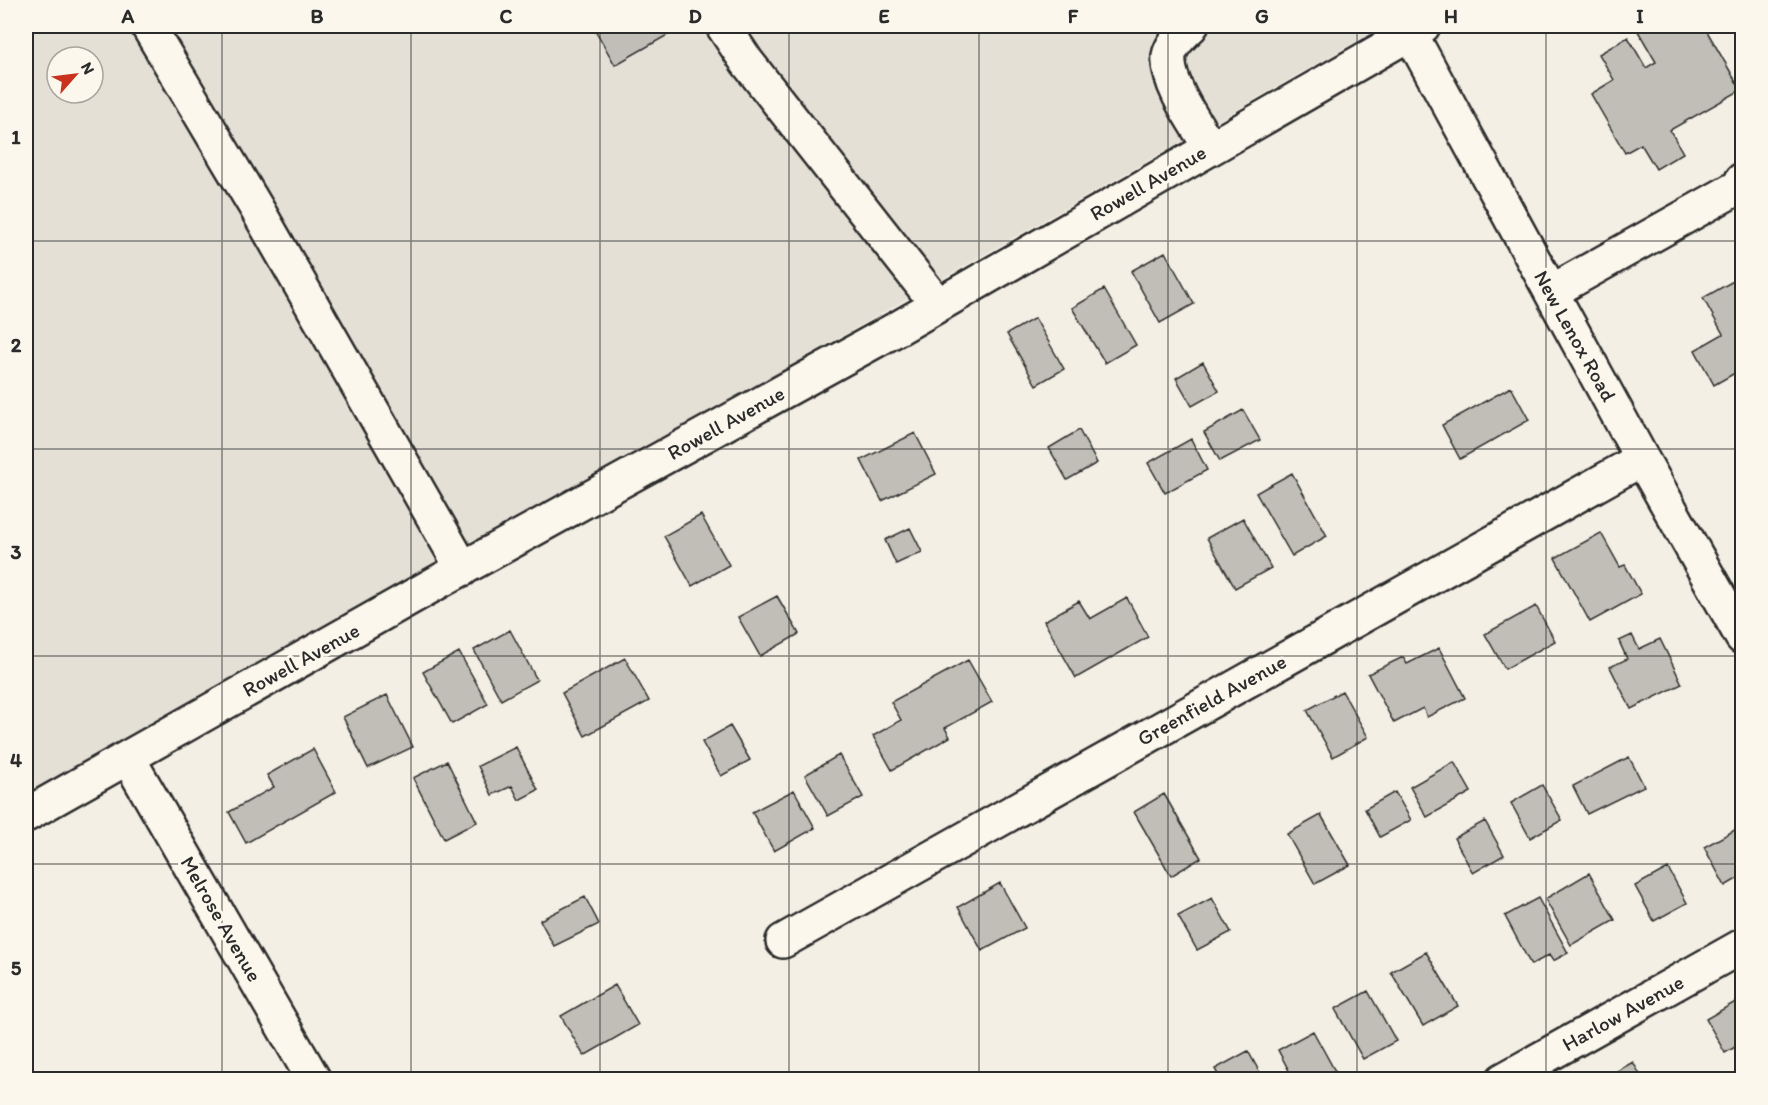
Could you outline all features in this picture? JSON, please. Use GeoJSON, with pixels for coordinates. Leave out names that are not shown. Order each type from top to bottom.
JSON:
{"type":"FeatureCollection","features":[{"type":"Feature","properties":{"kind":"street"},"geometry":{"type":"LineString","coordinates":[[148,26],[257,209],[463,569]]}},
{"type":"Feature","properties":{"kind":"street"},"geometry":{"type":"LineString","coordinates":[[723,26],[747,62],[938,305]]}},
{"type":"Feature","properties":{"kind":"street"},"geometry":{"type":"LineString","coordinates":[[1191,26],[1177,40],[1169,56],[1174,86],[1210,147]]}},
{"type":"Feature","properties":{"kind":"street","name":"Rowell Avenue"},"geometry":{"type":"LineString","coordinates":[[26,815],[938,305],[1417,29]]}},
{"type":"Feature","properties":{"kind":"street","name":"New Lenox Road"},"geometry":{"type":"LineString","coordinates":[[1417,29],[1551,292],[1743,637]]}},
{"type":"Feature","properties":{"kind":"street"},"geometry":{"type":"LineString","coordinates":[[1551,292],[1740,186],[1743,180]]}},
{"type":"Feature","properties":{"kind":"street","name":"Greenfield Avenue"},"geometry":{"type":"LineString","coordinates":[[783,941],[1642,459]]}},
{"type":"Feature","properties":{"kind":"street","name":"Melrose Avenue"},"geometry":{"type":"LineString","coordinates":[[128,758],[314,1080]]}},
{"type":"Feature","properties":{"kind":"street","name":"Harlow Avenue"},"geometry":{"type":"LineString","coordinates":[[1503,1080],[1743,946]]}},
{"type":"Feature","properties":{"kind":"shaded area"},"geometry":{"type":"Polygon","coordinates":[[[26,26],[1383,26],[26,804],[26,26]]]}},
{"type":"Feature","properties":{"kind":"building"},"geometry":{"type":"Polygon","coordinates":[[[593,26],[676,26],[678,29],[615,65],[593,26]]]}},
{"type":"Feature","properties":{"kind":"building"},"geometry":{"type":"Polygon","coordinates":[[[1635,26],[1704,26],[1741,90],[1670,130],[1683,153],[1656,169],[1641,144],[1625,153],[1591,94],[1614,80],[1599,54],[1628,37],[1646,68],[1656,62],[1635,26]]]}},
{"type":"Feature","properties":{"kind":"building"},"geometry":{"type":"Polygon","coordinates":[[[1165,252],[1194,304],[1160,323],[1131,271],[1165,252]]]}},
{"type":"Feature","properties":{"kind":"building"},"geometry":{"type":"Polygon","coordinates":[[[1742,276],[1742,369],[1714,385],[1695,350],[1723,334],[1703,298],[1742,276]]]}},
{"type":"Feature","properties":{"kind":"building"},"geometry":{"type":"Polygon","coordinates":[[[1104,289],[1136,345],[1105,363],[1072,308],[1104,289]]]}},
{"type":"Feature","properties":{"kind":"building"},"geometry":{"type":"Polygon","coordinates":[[[1035,318],[1064,369],[1036,385],[1007,334],[1035,318]]]}},
{"type":"Feature","properties":{"kind":"building"},"geometry":{"type":"Polygon","coordinates":[[[1203,362],[1219,391],[1192,406],[1176,378],[1203,362]]]}},
{"type":"Feature","properties":{"kind":"building"},"geometry":{"type":"Polygon","coordinates":[[[1511,387],[1529,420],[1460,459],[1442,425],[1511,387]]]}},
{"type":"Feature","properties":{"kind":"building"},"geometry":{"type":"Polygon","coordinates":[[[1243,410],[1260,440],[1220,461],[1204,432],[1243,410]]]}},
{"type":"Feature","properties":{"kind":"building"},"geometry":{"type":"Polygon","coordinates":[[[1079,430],[1097,463],[1067,480],[1049,448],[1079,430]]]}},
{"type":"Feature","properties":{"kind":"building"},"geometry":{"type":"Polygon","coordinates":[[[915,433],[936,474],[882,501],[861,460],[915,433]]]}},
{"type":"Feature","properties":{"kind":"building"},"geometry":{"type":"Polygon","coordinates":[[[1191,439],[1207,470],[1165,493],[1148,463],[1191,439]]]}},
{"type":"Feature","properties":{"kind":"building"},"geometry":{"type":"Polygon","coordinates":[[[1292,473],[1327,536],[1292,556],[1256,493],[1292,473]]]}},
{"type":"Feature","properties":{"kind":"building"},"geometry":{"type":"Polygon","coordinates":[[[701,515],[729,565],[692,586],[664,536],[701,515]]]}},
{"type":"Feature","properties":{"kind":"building"},"geometry":{"type":"Polygon","coordinates":[[[1243,518],[1271,568],[1235,588],[1207,538],[1243,518]]]}},
{"type":"Feature","properties":{"kind":"building"},"geometry":{"type":"Polygon","coordinates":[[[910,528],[922,552],[896,564],[885,540],[910,528]]]}},
{"type":"Feature","properties":{"kind":"building"},"geometry":{"type":"Polygon","coordinates":[[[1601,533],[1620,567],[1625,565],[1641,594],[1590,622],[1555,558],[1601,533]]]}},
{"type":"Feature","properties":{"kind":"building"},"geometry":{"type":"Polygon","coordinates":[[[777,596],[799,634],[760,656],[738,617],[777,596]]]}},
{"type":"Feature","properties":{"kind":"building"},"geometry":{"type":"Polygon","coordinates":[[[1127,598],[1148,637],[1076,678],[1044,621],[1079,601],[1090,619],[1127,598]]]}},
{"type":"Feature","properties":{"kind":"building"},"geometry":{"type":"Polygon","coordinates":[[[1536,606],[1555,641],[1505,669],[1485,634],[1536,606]]]}},
{"type":"Feature","properties":{"kind":"building"},"geometry":{"type":"Polygon","coordinates":[[[510,630],[537,680],[501,700],[474,650],[510,630]]]}},
{"type":"Feature","properties":{"kind":"building"},"geometry":{"type":"Polygon","coordinates":[[[1632,635],[1639,649],[1660,639],[1682,684],[1631,709],[1610,667],[1627,659],[1619,641],[1632,635]]]}},
{"type":"Feature","properties":{"kind":"building"},"geometry":{"type":"Polygon","coordinates":[[[1439,648],[1465,698],[1427,717],[1423,708],[1394,723],[1368,674],[1403,657],[1407,664],[1439,648]]]}},
{"type":"Feature","properties":{"kind":"building"},"geometry":{"type":"Polygon","coordinates":[[[459,652],[488,704],[452,724],[423,672],[459,652]]]}},
{"type":"Feature","properties":{"kind":"building"},"geometry":{"type":"Polygon","coordinates":[[[625,658],[649,701],[585,736],[562,693],[625,658]]]}},
{"type":"Feature","properties":{"kind":"building"},"geometry":{"type":"Polygon","coordinates":[[[968,660],[992,702],[945,728],[950,737],[892,770],[873,736],[901,720],[891,702],[968,660]]]}},
{"type":"Feature","properties":{"kind":"building"},"geometry":{"type":"Polygon","coordinates":[[[1342,691],[1368,737],[1333,757],[1307,710],[1342,691]]]}},
{"type":"Feature","properties":{"kind":"building"},"geometry":{"type":"Polygon","coordinates":[[[387,695],[413,747],[368,768],[343,717],[387,695]]]}},
{"type":"Feature","properties":{"kind":"building"},"geometry":{"type":"Polygon","coordinates":[[[730,726],[750,760],[721,776],[702,742],[730,726]]]}},
{"type":"Feature","properties":{"kind":"building"},"geometry":{"type":"Polygon","coordinates":[[[516,747],[538,790],[519,800],[512,786],[492,795],[478,766],[516,747]]]}},
{"type":"Feature","properties":{"kind":"building"},"geometry":{"type":"Polygon","coordinates":[[[313,749],[336,792],[246,843],[229,812],[274,787],[267,775],[313,749]]]}},
{"type":"Feature","properties":{"kind":"building"},"geometry":{"type":"Polygon","coordinates":[[[839,755],[863,797],[828,816],[805,775],[839,755]]]}},
{"type":"Feature","properties":{"kind":"building"},"geometry":{"type":"Polygon","coordinates":[[[1629,757],[1644,786],[1587,814],[1573,786],[1629,757]]]}},
{"type":"Feature","properties":{"kind":"building"},"geometry":{"type":"Polygon","coordinates":[[[447,761],[477,822],[444,839],[413,778],[447,761]]]}},
{"type":"Feature","properties":{"kind":"building"},"geometry":{"type":"Polygon","coordinates":[[[1454,762],[1471,792],[1427,817],[1410,787],[1454,762]]]}},
{"type":"Feature","properties":{"kind":"building"},"geometry":{"type":"Polygon","coordinates":[[[1542,785],[1562,820],[1530,838],[1511,803],[1542,785]]]}},
{"type":"Feature","properties":{"kind":"building"},"geometry":{"type":"Polygon","coordinates":[[[794,790],[815,828],[774,851],[752,812],[794,790]]]}},
{"type":"Feature","properties":{"kind":"building"},"geometry":{"type":"Polygon","coordinates":[[[1395,792],[1411,820],[1380,837],[1365,809],[1395,792]]]}},
{"type":"Feature","properties":{"kind":"building"},"geometry":{"type":"Polygon","coordinates":[[[1164,794],[1201,858],[1171,876],[1134,812],[1164,794]]]}},
{"type":"Feature","properties":{"kind":"building"},"geometry":{"type":"Polygon","coordinates":[[[1321,815],[1350,865],[1315,884],[1287,834],[1321,815]]]}},
{"type":"Feature","properties":{"kind":"building"},"geometry":{"type":"Polygon","coordinates":[[[1485,821],[1504,855],[1473,873],[1454,838],[1485,821]]]}},
{"type":"Feature","properties":{"kind":"building"},"geometry":{"type":"Polygon","coordinates":[[[1742,826],[1742,876],[1725,886],[1704,847],[1742,826]]]}},
{"type":"Feature","properties":{"kind":"building"},"geometry":{"type":"Polygon","coordinates":[[[1668,868],[1687,903],[1654,921],[1635,886],[1668,868]]]}},
{"type":"Feature","properties":{"kind":"building"},"geometry":{"type":"Polygon","coordinates":[[[1589,873],[1615,920],[1571,945],[1545,899],[1589,873]]]}},
{"type":"Feature","properties":{"kind":"building"},"geometry":{"type":"Polygon","coordinates":[[[1000,883],[1025,928],[982,951],[958,907],[1000,883]]]}},
{"type":"Feature","properties":{"kind":"building"},"geometry":{"type":"Polygon","coordinates":[[[585,897],[599,924],[554,946],[540,920],[585,897]]]}},
{"type":"Feature","properties":{"kind":"building"},"geometry":{"type":"Polygon","coordinates":[[[1212,898],[1231,932],[1197,950],[1178,916],[1212,898]]]}},
{"type":"Feature","properties":{"kind":"building"},"geometry":{"type":"Polygon","coordinates":[[[1538,898],[1568,953],[1553,961],[1549,955],[1531,965],[1505,916],[1538,898]]]}},
{"type":"Feature","properties":{"kind":"building"},"geometry":{"type":"Polygon","coordinates":[[[1426,952],[1458,1006],[1423,1026],[1391,972],[1426,952]]]}},
{"type":"Feature","properties":{"kind":"building"},"geometry":{"type":"Polygon","coordinates":[[[615,985],[638,1025],[584,1056],[561,1016],[615,985]]]}},
{"type":"Feature","properties":{"kind":"building"},"geometry":{"type":"Polygon","coordinates":[[[1368,991],[1396,1041],[1363,1059],[1335,1009],[1368,991]]]}},
{"type":"Feature","properties":{"kind":"building"},"geometry":{"type":"Polygon","coordinates":[[[1737,1001],[1742,1011],[1742,1043],[1725,1053],[1706,1019],[1737,1001]]]}},
{"type":"Feature","properties":{"kind":"building"},"geometry":{"type":"Polygon","coordinates":[[[1313,1031],[1336,1073],[1325,1080],[1294,1080],[1278,1050],[1313,1031]]]}},
{"type":"Feature","properties":{"kind":"building"},"geometry":{"type":"Polygon","coordinates":[[[1248,1051],[1264,1080],[1221,1080],[1215,1069],[1248,1051]]]}},
{"type":"Feature","properties":{"kind":"building"},"geometry":{"type":"Polygon","coordinates":[[[1633,1062],[1643,1080],[1601,1080],[1633,1062]]]}}]}
